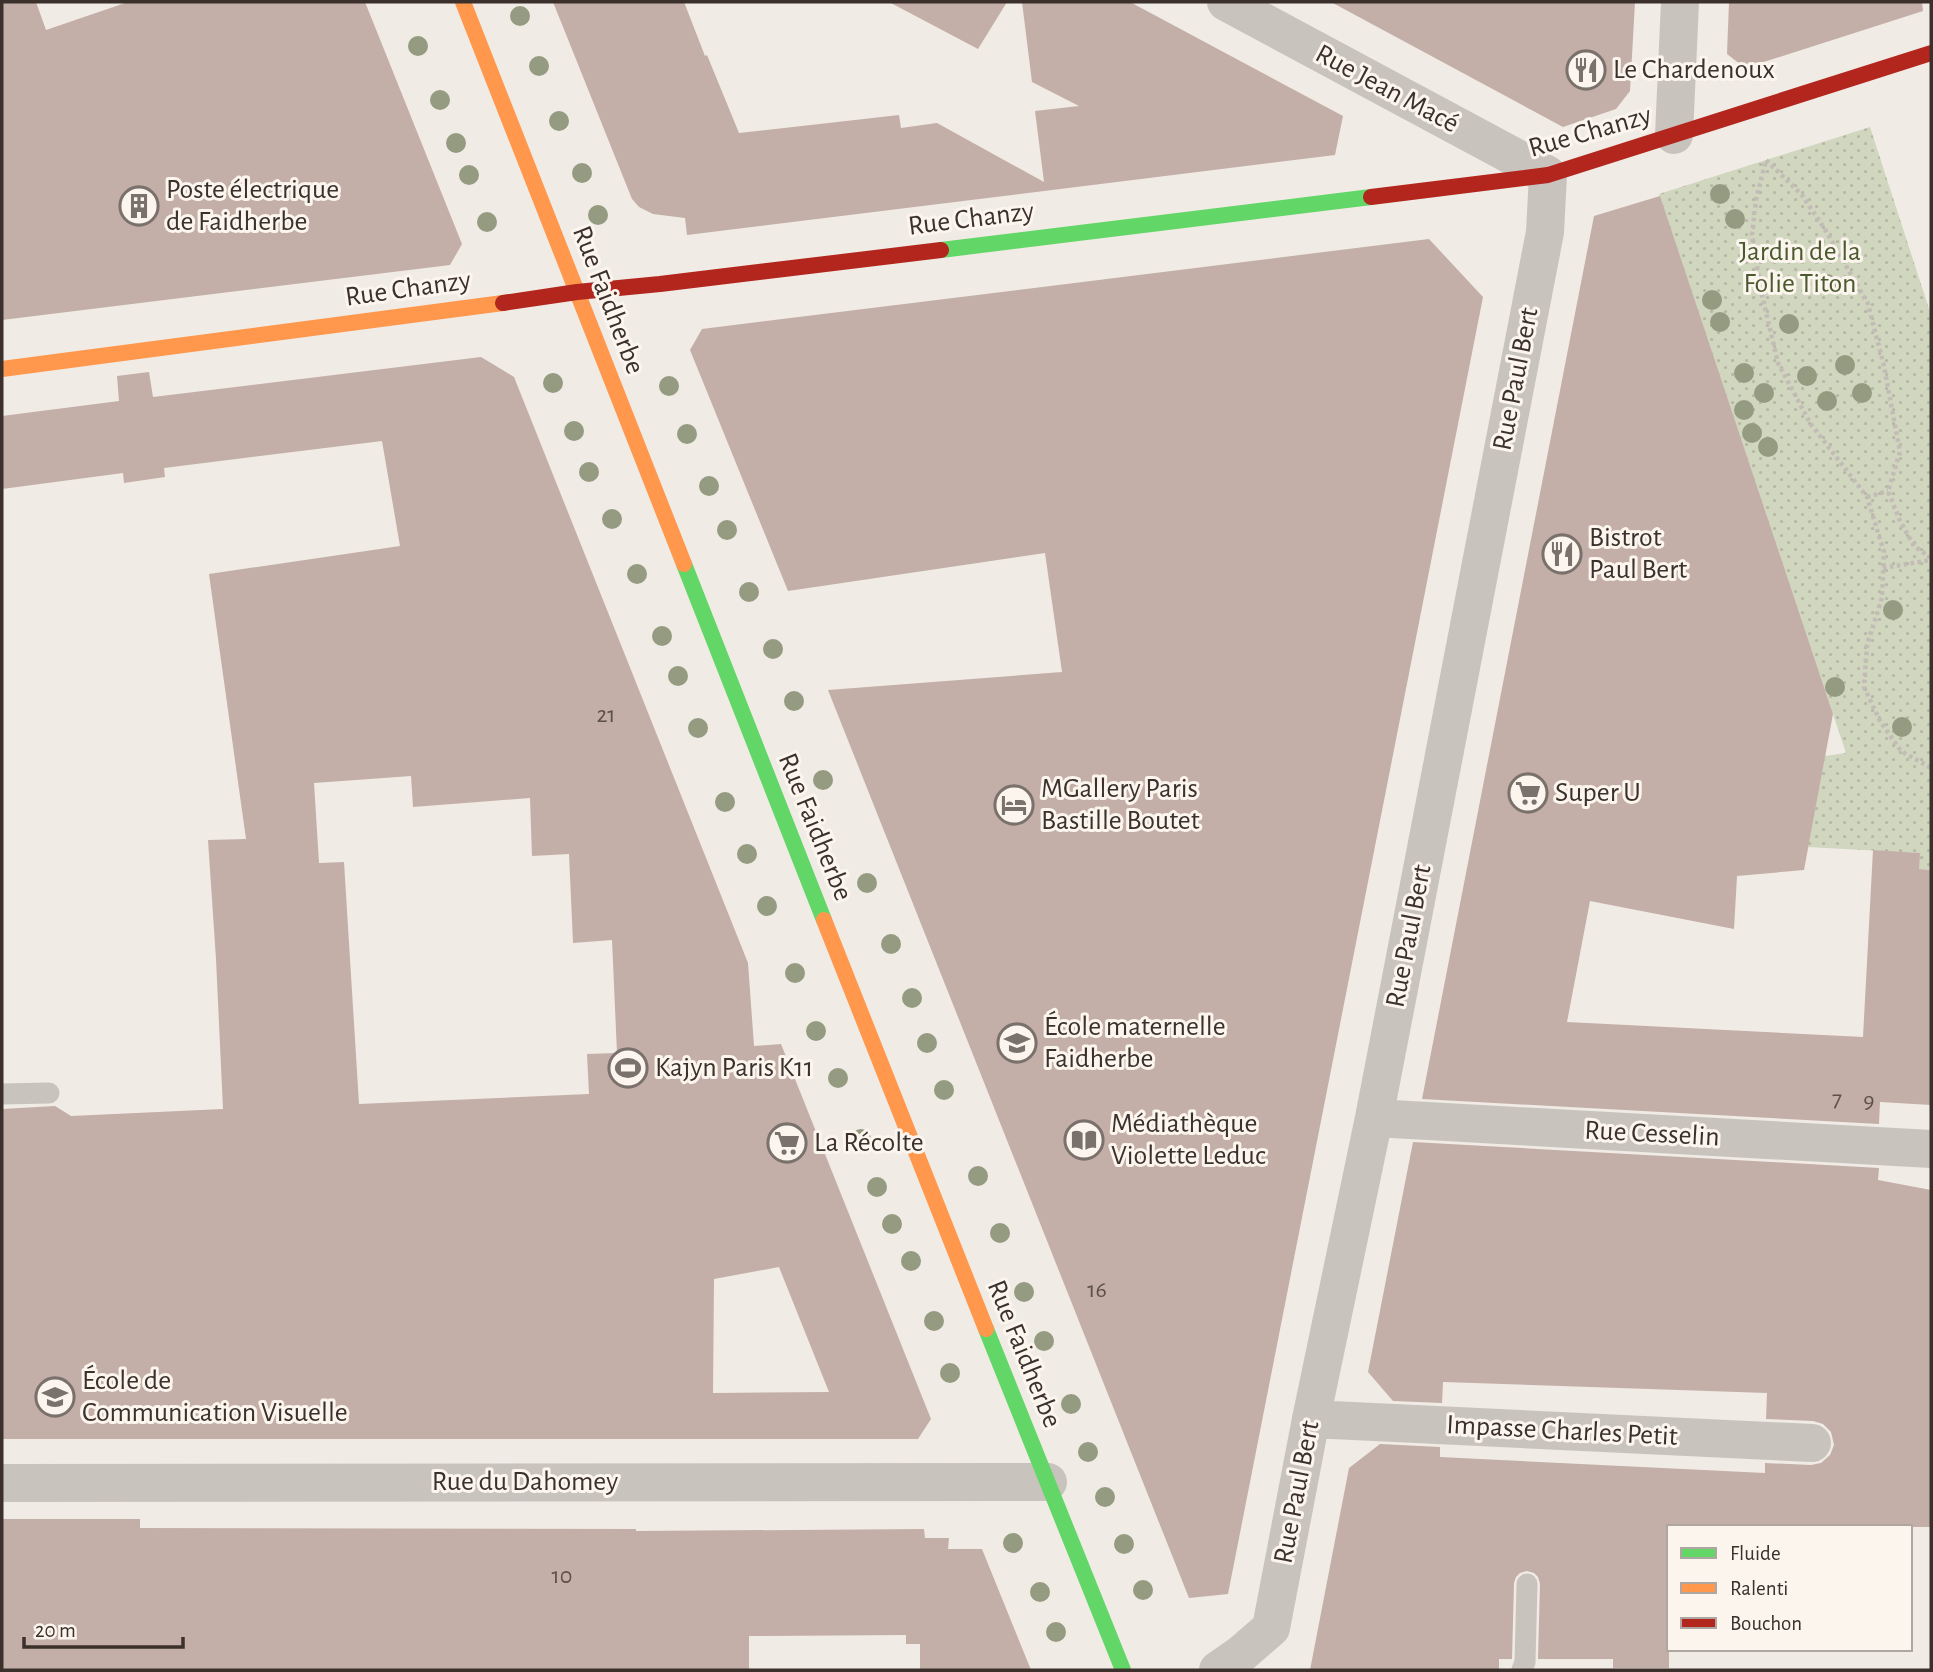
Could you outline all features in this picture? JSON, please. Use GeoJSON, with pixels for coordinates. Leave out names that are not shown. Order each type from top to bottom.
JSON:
{"type":"FeatureCollection","features":[{"type":"Feature","properties":{"kind":"street","name":"Rue Faidherbe"},"geometry":{"type":"LineString","coordinates":[[463,2],[1012,1396],[1123,1670]]}},
{"type":"Feature","properties":{"kind":"street","name":"Rue Jean Macé"},"geometry":{"type":"LineString","coordinates":[[1226,2],[1548,175]]}},
{"type":"Feature","properties":{"kind":"street"},"geometry":{"type":"LineString","coordinates":[[1674,135],[1680,2]]}},
{"type":"Feature","properties":{"kind":"street","name":"Rue Chanzy"},"geometry":{"type":"LineString","coordinates":[[2,369],[577,292],[674,283],[1548,175],[1931,53]]}},
{"type":"Feature","properties":{"kind":"street","name":"Rue Paul Bert"},"geometry":{"type":"LineString","coordinates":[[1218,1670],[1271,1628],[1311,1419],[1374,1118],[1545,232],[1548,175]]}},
{"type":"Feature","properties":{"kind":"street","name":"Rue Cesselin"},"geometry":{"type":"LineString","coordinates":[[1374,1118],[1931,1149]]}},
{"type":"Feature","properties":{"kind":"street","name":"Impasse Charles Petit"},"geometry":{"type":"LineString","coordinates":[[1311,1419],[1812,1443]]}},
{"type":"Feature","properties":{"kind":"street","name":"Rue du Dahomey"},"geometry":{"type":"LineString","coordinates":[[2,1483],[1048,1482]]}},
{"type":"Feature","properties":{"kind":"lane"},"geometry":{"type":"LineString","coordinates":[[2,1094],[49,1093]]}},
{"type":"Feature","properties":{"kind":"lane"},"geometry":{"type":"LineString","coordinates":[[1521,1670],[1525,1662],[1527,1584]]}},
{"type":"Feature","properties":{"kind":"path"},"geometry":{"type":"LineString","coordinates":[[1931,559],[1914,546],[1900,522],[1888,492],[1900,452],[1884,366],[1868,304],[1802,195],[1766,160],[1756,200],[1752,235],[1761,291],[1778,363],[1810,423],[1867,497],[1884,552],[1882,598],[1867,645],[1864,687],[1880,720],[1901,751],[1931,768]]}},
{"type":"Feature","properties":{"kind":"path"},"geometry":{"type":"LineString","coordinates":[[1867,497],[1888,492]]}},
{"type":"Feature","properties":{"kind":"path"},"geometry":{"type":"LineString","coordinates":[[1883,568],[1931,559]]}},
{"type":"Feature","properties":{"kind":"green space","name":"Jardin de la Folie Titon"},"geometry":{"type":"Polygon","coordinates":[[[1870,127],[1931,315],[1931,870],[1919,869],[1919,853],[1808,847],[1825,756],[1846,753],[1659,194],[1870,127]]]}},
{"type":"Feature","properties":{"kind":"building"},"geometry":{"type":"Polygon","coordinates":[[[2,2],[36,2],[46,30],[128,2],[365,2],[462,244],[450,265],[2,320],[2,2]]]}},
{"type":"Feature","properties":{"kind":"building"},"geometry":{"type":"Polygon","coordinates":[[[553,2],[684,2],[739,133],[899,115],[901,128],[937,123],[1044,182],[1035,111],[1079,106],[1032,82],[1022,2],[1130,2],[1343,116],[1335,155],[687,235],[685,218],[653,214],[639,207],[632,199],[553,2]]]}},
{"type":"Feature","properties":{"kind":"building"},"geometry":{"type":"Polygon","coordinates":[[[889,2],[1007,2],[978,49],[889,2]]]}},
{"type":"Feature","properties":{"kind":"building"},"geometry":{"type":"Polygon","coordinates":[[[1331,2],[1635,2],[1630,91],[1616,109],[1563,127],[1331,2]]]}},
{"type":"Feature","properties":{"kind":"building"},"geometry":{"type":"Polygon","coordinates":[[[1729,2],[1922,2],[1923,11],[1745,68],[1727,54],[1729,2]]]}},
{"type":"Feature","properties":{"kind":"building"},"geometry":{"type":"Polygon","coordinates":[[[1660,196],[1833,714],[1804,870],[1737,876],[1734,929],[1590,901],[1567,1022],[1863,1037],[1873,850],[1920,853],[1919,869],[1931,870],[1931,1105],[1880,1102],[1879,1124],[1422,1099],[1594,216],[1660,196]]]}},
{"type":"Feature","properties":{"kind":"building"},"geometry":{"type":"Polygon","coordinates":[[[1429,239],[1483,297],[1228,1594],[1189,1598],[828,690],[1062,672],[1045,553],[788,591],[690,350],[702,329],[1429,239]]]}},
{"type":"Feature","properties":{"kind":"building"},"geometry":{"type":"Polygon","coordinates":[[[481,357],[514,377],[748,963],[754,1046],[781,1044],[931,1419],[918,1439],[2,1439],[2,1109],[55,1106],[71,1116],[223,1109],[208,840],[246,839],[209,574],[400,546],[382,441],[164,468],[165,477],[124,483],[123,473],[2,489],[2,416],[119,401],[117,376],[149,372],[153,397],[481,357]],[[411,776],[314,783],[319,863],[344,862],[359,1104],[589,1094],[587,1054],[617,1053],[612,940],[573,943],[569,854],[532,856],[530,798],[413,807],[411,776]],[[779,1267],[714,1279],[713,1393],[829,1392],[779,1267]]]}},
{"type":"Feature","properties":{"kind":"building"},"geometry":{"type":"Polygon","coordinates":[[[1413,1142],[1879,1168],[1878,1180],[1931,1190],[1931,1527],[1667,1525],[1669,1668],[1613,1668],[1613,1659],[1538,1659],[1540,1584],[1534,1573],[1527,1571],[1520,1573],[1514,1583],[1512,1659],[1499,1659],[1499,1670],[1310,1670],[1349,1468],[1380,1444],[1440,1447],[1440,1457],[1765,1473],[1765,1463],[1821,1463],[1830,1455],[1834,1445],[1831,1432],[1823,1424],[1813,1421],[1766,1419],[1767,1393],[1443,1382],[1442,1403],[1393,1401],[1368,1372],[1413,1142]]]}},
{"type":"Feature","properties":{"kind":"building"},"geometry":{"type":"Polygon","coordinates":[[[2,1519],[140,1519],[140,1528],[636,1531],[924,1529],[925,1538],[949,1538],[948,1549],[982,1549],[1031,1670],[920,1670],[920,1644],[906,1644],[906,1635],[749,1636],[749,1670],[2,1670],[2,1519]]]}},
{"type":"Feature","properties":{"kind":"traffic: fast"},"geometry":{"type":"LineString","coordinates":[[941,250],[1371,197]]}},
{"type":"Feature","properties":{"kind":"traffic: fast"},"geometry":{"type":"LineString","coordinates":[[684,564],[824,920]]}},
{"type":"Feature","properties":{"kind":"traffic: fast"},"geometry":{"type":"LineString","coordinates":[[986,1329],[1123,1670]]}},
{"type":"Feature","properties":{"kind":"traffic: slow"},"geometry":{"type":"LineString","coordinates":[[463,2],[684,564]]}},
{"type":"Feature","properties":{"kind":"traffic: slow"},"geometry":{"type":"LineString","coordinates":[[2,369],[503,303]]}},
{"type":"Feature","properties":{"kind":"traffic: slow"},"geometry":{"type":"LineString","coordinates":[[824,920],[986,1329]]}},
{"type":"Feature","properties":{"kind":"traffic: jam"},"geometry":{"type":"LineString","coordinates":[[1371,197],[1548,175],[1931,53]]}},
{"type":"Feature","properties":{"kind":"traffic: jam"},"geometry":{"type":"LineString","coordinates":[[503,303],[941,250]]}},
{"type":"Feature","properties":{"kind":"place","name":"Le Chardenoux"},"geometry":{"type":"Point","coordinates":[1586,70]}},
{"type":"Feature","properties":{"kind":"place","name":"Poste électrique de Faidherbe"},"geometry":{"type":"Point","coordinates":[139,206]}},
{"type":"Feature","properties":{"kind":"place","name":"Bistrot Paul Bert"},"geometry":{"type":"Point","coordinates":[1562,554]}},
{"type":"Feature","properties":{"kind":"place","name":"Super U"},"geometry":{"type":"Point","coordinates":[1528,793]}},
{"type":"Feature","properties":{"kind":"place","name":"MGallery Paris Bastille Boutet"},"geometry":{"type":"Point","coordinates":[1014,805]}},
{"type":"Feature","properties":{"kind":"place","name":"École maternelle Faidherbe"},"geometry":{"type":"Point","coordinates":[1017,1043]}},
{"type":"Feature","properties":{"kind":"place","name":"Kajyn Paris K11"},"geometry":{"type":"Point","coordinates":[628,1068]}},
{"type":"Feature","properties":{"kind":"place","name":"Médiathèque Violette Leduc"},"geometry":{"type":"Point","coordinates":[1084,1140]}},
{"type":"Feature","properties":{"kind":"place","name":"La Récolte"},"geometry":{"type":"Point","coordinates":[787,1143]}},
{"type":"Feature","properties":{"kind":"place","name":"École de Communication Visuelle"},"geometry":{"type":"Point","coordinates":[55,1397]}}]}
